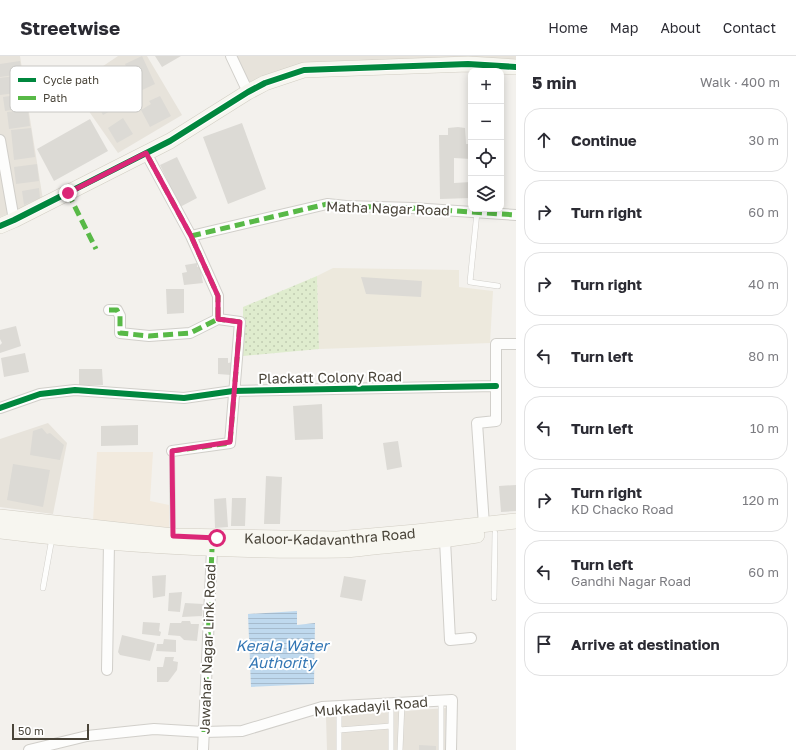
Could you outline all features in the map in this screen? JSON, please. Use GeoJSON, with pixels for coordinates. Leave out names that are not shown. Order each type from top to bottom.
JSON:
{"type":"FeatureCollection","features":[{"type":"Feature","properties":{"kind":"main road"},"geometry":{"type":"LineString","coordinates":[[0,226],[170,141],[265,83],[304,70],[468,64],[493,61],[516,67]]}},
{"type":"Feature","properties":{"kind":"main road","name":"Kaloor-Kadavanthra Road"},"geometry":{"type":"LineString","coordinates":[[0,517],[173,536],[337,539],[370,542],[445,540],[516,521]]}},
{"type":"Feature","properties":{"kind":"main road","name":"Kaloor-Kadavanthra Road"},"geometry":{"type":"LineString","coordinates":[[0,530],[52,537],[212,549],[346,550],[370,542],[489,529],[516,531]]}},
{"type":"Feature","properties":{"kind":"street"},"geometry":{"type":"LineString","coordinates":[[231,56],[248,92]]}},
{"type":"Feature","properties":{"kind":"street"},"geometry":{"type":"LineString","coordinates":[[0,140],[3,183],[14,220]]}},
{"type":"Feature","properties":{"kind":"street"},"geometry":{"type":"LineString","coordinates":[[146,153],[191,236],[218,296],[218,319]]}},
{"type":"Feature","properties":{"kind":"street","name":"Matha Nagar Road"},"geometry":{"type":"LineString","coordinates":[[191,236],[327,204],[468,211]]}},
{"type":"Feature","properties":{"kind":"street","name":"Matha Nagar Road"},"geometry":{"type":"LineString","coordinates":[[477,212],[516,215]]}},
{"type":"Feature","properties":{"kind":"street"},"geometry":{"type":"LineString","coordinates":[[109,310],[117,310],[120,316],[120,333],[149,336],[190,333],[218,319],[240,322],[233,391],[230,442],[172,451]]}},
{"type":"Feature","properties":{"kind":"street"},"geometry":{"type":"LineString","coordinates":[[489,529],[477,422],[496,420],[496,344],[516,344]]}},
{"type":"Feature","properties":{"kind":"street","name":"Plackatt Colony Road"},"geometry":{"type":"LineString","coordinates":[[0,408],[40,394],[75,390],[184,398],[233,391],[496,386]]}},
{"type":"Feature","properties":{"kind":"street"},"geometry":{"type":"LineString","coordinates":[[445,540],[450,640],[471,638]]}},
{"type":"Feature","properties":{"kind":"street"},"geometry":{"type":"LineString","coordinates":[[107,670],[109,542]]}},
{"type":"Feature","properties":{"kind":"street","name":"Jawahar Nagar Link Road"},"geometry":{"type":"LineString","coordinates":[[203,750],[212,549]]}},
{"type":"Feature","properties":{"kind":"street","name":"Mukkadayil Road"},"geometry":{"type":"LineString","coordinates":[[29,750],[87,736],[154,729],[204,732],[242,730],[322,707],[441,700],[452,700],[452,750]]}},
{"type":"Feature","properties":{"kind":"lane"},"geometry":{"type":"LineString","coordinates":[[477,212],[470,282],[498,286]]}},
{"type":"Feature","properties":{"kind":"lane"},"geometry":{"type":"LineString","coordinates":[[172,451],[173,536]]}},
{"type":"Feature","properties":{"kind":"lane"},"geometry":{"type":"LineString","coordinates":[[489,529],[494,598]]}},
{"type":"Feature","properties":{"kind":"lane"},"geometry":{"type":"LineString","coordinates":[[43,588],[52,537]]}},
{"type":"Feature","properties":{"kind":"lane"},"geometry":{"type":"LineString","coordinates":[[441,700],[441,750]]}},
{"type":"Feature","properties":{"kind":"lane"},"geometry":{"type":"LineString","coordinates":[[390,750],[391,703]]}},
{"type":"Feature","properties":{"kind":"lane"},"geometry":{"type":"LineString","coordinates":[[400,750],[402,703]]}},
{"type":"Feature","properties":{"kind":"lane"},"geometry":{"type":"LineString","coordinates":[[339,706],[339,750]]}},
{"type":"Feature","properties":{"kind":"lane"},"geometry":{"type":"LineString","coordinates":[[339,730],[391,726]]}},
{"type":"Feature","properties":{"kind":"shaded area"},"geometry":{"type":"Polygon","coordinates":[[[0,56],[20,56],[22,66],[10,66],[10,112],[29,112],[43,200],[0,217],[0,56]]]}},
{"type":"Feature","properties":{"kind":"shaded area"},"geometry":{"type":"Polygon","coordinates":[[[118,56],[147,56],[182,115],[118,153],[89,112],[142,112],[142,66],[103,66],[118,56]]]}},
{"type":"Feature","properties":{"kind":"shaded area"},"geometry":{"type":"Polygon","coordinates":[[[235,56],[516,56],[516,63],[305,64],[250,86],[235,56]]]}},
{"type":"Feature","properties":{"kind":"shaded area"},"geometry":{"type":"Polygon","coordinates":[[[333,268],[459,270],[459,287],[493,291],[490,343],[319,349],[317,276],[333,268]]]}},
{"type":"Feature","properties":{"kind":"shaded area"},"geometry":{"type":"Polygon","coordinates":[[[48,423],[67,443],[53,514],[0,507],[0,439],[48,423]]]}},
{"type":"Feature","properties":{"kind":"shaded area"},"geometry":{"type":"Polygon","coordinates":[[[97,452],[153,452],[150,501],[169,505],[169,529],[93,521],[97,452]]]}},
{"type":"Feature","properties":{"kind":"shaded area"},"geometry":{"type":"Polygon","coordinates":[[[446,708],[445,750],[327,750],[326,717],[446,708]]]}},
{"type":"Feature","properties":{"kind":"green space"},"geometry":{"type":"Polygon","coordinates":[[[317,276],[319,349],[243,356],[243,307],[317,276]]]}},
{"type":"Feature","properties":{"kind":"water","name":"Kerala Water Authority"},"geometry":{"type":"Polygon","coordinates":[[[297,611],[297,625],[315,623],[314,684],[251,687],[248,614],[297,611]]]}},
{"type":"Feature","properties":{"kind":"building"},"geometry":{"type":"Polygon","coordinates":[[[142,56],[155,84],[142,90],[142,66],[126,66],[125,64],[142,56]]]}},
{"type":"Feature","properties":{"kind":"building"},"geometry":{"type":"Polygon","coordinates":[[[155,56],[181,56],[162,67],[155,56]]]}},
{"type":"Feature","properties":{"kind":"building"},"geometry":{"type":"Polygon","coordinates":[[[20,61],[21,66],[10,66],[10,76],[0,77],[0,64],[20,61]]]}},
{"type":"Feature","properties":{"kind":"building"},"geometry":{"type":"Polygon","coordinates":[[[10,77],[10,94],[0,95],[0,78],[10,77]]]}},
{"type":"Feature","properties":{"kind":"building"},"geometry":{"type":"Polygon","coordinates":[[[10,96],[10,110],[5,111],[3,97],[10,96]]]}},
{"type":"Feature","properties":{"kind":"building"},"geometry":{"type":"Polygon","coordinates":[[[160,96],[171,116],[150,127],[142,112],[142,109],[151,104],[149,101],[160,96]]]}},
{"type":"Feature","properties":{"kind":"building"},"geometry":{"type":"Polygon","coordinates":[[[7,112],[28,112],[30,126],[9,129],[7,112]]]}},
{"type":"Feature","properties":{"kind":"building"},"geometry":{"type":"Polygon","coordinates":[[[101,112],[108,112],[103,115],[101,112]]]}},
{"type":"Feature","properties":{"kind":"building"},"geometry":{"type":"Polygon","coordinates":[[[123,118],[133,134],[117,143],[108,128],[123,118]]]}},
{"type":"Feature","properties":{"kind":"building"},"geometry":{"type":"Polygon","coordinates":[[[90,119],[108,151],[54,181],[37,149],[90,119]]]}},
{"type":"Feature","properties":{"kind":"building"},"geometry":{"type":"Polygon","coordinates":[[[242,123],[266,189],[228,204],[203,137],[242,123]]]}},
{"type":"Feature","properties":{"kind":"building"},"geometry":{"type":"Polygon","coordinates":[[[31,128],[35,157],[14,160],[11,130],[31,128]]]}},
{"type":"Feature","properties":{"kind":"building"},"geometry":{"type":"Polygon","coordinates":[[[448,128],[465,128],[466,144],[468,144],[468,159],[454,158],[454,183],[468,182],[468,198],[440,199],[439,135],[448,135],[448,128]]]}},
{"type":"Feature","properties":{"kind":"building"},"geometry":{"type":"Polygon","coordinates":[[[177,157],[197,198],[180,207],[160,165],[177,157]]]}},
{"type":"Feature","properties":{"kind":"building"},"geometry":{"type":"Polygon","coordinates":[[[37,164],[39,181],[16,184],[14,167],[37,164]]]}},
{"type":"Feature","properties":{"kind":"building"},"geometry":{"type":"Polygon","coordinates":[[[39,188],[40,198],[24,205],[22,191],[39,188]]]}},
{"type":"Feature","properties":{"kind":"building"},"geometry":{"type":"Polygon","coordinates":[[[197,263],[197,267],[200,266],[203,283],[184,285],[182,273],[187,272],[185,265],[197,263]]]}},
{"type":"Feature","properties":{"kind":"building"},"geometry":{"type":"Polygon","coordinates":[[[361,277],[422,281],[421,297],[366,294],[361,277]]]}},
{"type":"Feature","properties":{"kind":"building"},"geometry":{"type":"Polygon","coordinates":[[[166,289],[184,289],[184,313],[167,314],[166,289]]]}},
{"type":"Feature","properties":{"kind":"building"},"geometry":{"type":"Polygon","coordinates":[[[16,326],[21,346],[0,353],[0,345],[2,343],[0,339],[0,330],[16,326]]]}},
{"type":"Feature","properties":{"kind":"building"},"geometry":{"type":"Polygon","coordinates":[[[25,353],[29,372],[4,377],[1,358],[25,353]]]}},
{"type":"Feature","properties":{"kind":"building"},"geometry":{"type":"Polygon","coordinates":[[[218,358],[228,358],[228,363],[233,362],[231,375],[218,374],[218,358]]]}},
{"type":"Feature","properties":{"kind":"building"},"geometry":{"type":"Polygon","coordinates":[[[79,369],[102,369],[103,385],[79,385],[79,369]]]}},
{"type":"Feature","properties":{"kind":"building"},"geometry":{"type":"Polygon","coordinates":[[[322,404],[323,439],[295,440],[293,406],[322,404]]]}},
{"type":"Feature","properties":{"kind":"building"},"geometry":{"type":"Polygon","coordinates":[[[138,425],[138,445],[101,446],[101,426],[138,425]]]}},
{"type":"Feature","properties":{"kind":"building"},"geometry":{"type":"Polygon","coordinates":[[[42,428],[47,434],[50,433],[64,445],[60,460],[30,455],[33,431],[42,428]]]}},
{"type":"Feature","properties":{"kind":"building"},"geometry":{"type":"Polygon","coordinates":[[[398,441],[402,467],[387,470],[383,443],[398,441]]]}},
{"type":"Feature","properties":{"kind":"building"},"geometry":{"type":"Polygon","coordinates":[[[13,464],[50,470],[43,507],[7,500],[13,464]]]}},
{"type":"Feature","properties":{"kind":"building"},"geometry":{"type":"Polygon","coordinates":[[[266,476],[282,477],[280,524],[264,524],[266,476]]]}},
{"type":"Feature","properties":{"kind":"building"},"geometry":{"type":"Polygon","coordinates":[[[516,485],[516,511],[501,512],[499,486],[516,485]]]}},
{"type":"Feature","properties":{"kind":"building"},"geometry":{"type":"Polygon","coordinates":[[[226,498],[228,527],[215,528],[214,499],[226,498]]]}},
{"type":"Feature","properties":{"kind":"building"},"geometry":{"type":"Polygon","coordinates":[[[232,498],[246,498],[245,526],[231,526],[232,498]]]}},
{"type":"Feature","properties":{"kind":"building"},"geometry":{"type":"Polygon","coordinates":[[[166,575],[165,596],[153,598],[152,576],[166,575]]]}},
{"type":"Feature","properties":{"kind":"building"},"geometry":{"type":"Polygon","coordinates":[[[344,576],[366,580],[362,601],[340,597],[344,576]]]}},
{"type":"Feature","properties":{"kind":"building"},"geometry":{"type":"Polygon","coordinates":[[[182,592],[180,612],[168,611],[169,593],[182,592]]]}},
{"type":"Feature","properties":{"kind":"building"},"geometry":{"type":"Polygon","coordinates":[[[185,603],[203,604],[202,616],[182,617],[185,603]]]}},
{"type":"Feature","properties":{"kind":"building"},"geometry":{"type":"Polygon","coordinates":[[[182,621],[190,621],[191,624],[199,624],[197,641],[184,640],[180,636],[168,635],[170,623],[181,623],[182,621]]]}},
{"type":"Feature","properties":{"kind":"building"},"geometry":{"type":"Polygon","coordinates":[[[143,622],[160,623],[160,636],[142,634],[143,622]]]}},
{"type":"Feature","properties":{"kind":"building"},"geometry":{"type":"Polygon","coordinates":[[[122,635],[155,643],[150,661],[120,655],[118,652],[122,635]]]}},
{"type":"Feature","properties":{"kind":"building"},"geometry":{"type":"Polygon","coordinates":[[[164,639],[176,640],[176,652],[156,651],[157,644],[163,644],[164,639]]]}},
{"type":"Feature","properties":{"kind":"building"},"geometry":{"type":"Polygon","coordinates":[[[165,657],[174,657],[173,661],[178,662],[177,670],[168,682],[157,682],[157,667],[163,667],[165,657]]]}},
{"type":"Feature","properties":{"kind":"building"},"geometry":{"type":"Polygon","coordinates":[[[419,745],[436,746],[436,750],[419,750],[419,745]]]}},
{"type":"Feature","properties":{"kind":"marked path"},"geometry":{"type":"LineString","coordinates":[[109,310],[117,310],[120,316],[120,333],[149,336],[190,333],[218,319],[218,296],[191,236],[146,153]]}},
{"type":"Feature","properties":{"kind":"marked path"},"geometry":{"type":"LineString","coordinates":[[68,193],[96,249]]}},
{"type":"Feature","properties":{"kind":"marked path"},"geometry":{"type":"LineString","coordinates":[[191,236],[327,204],[516,215]]}},
{"type":"Feature","properties":{"kind":"marked path"},"geometry":{"type":"LineString","coordinates":[[172,451],[230,443],[240,322],[218,319]]}},
{"type":"Feature","properties":{"kind":"marked path"},"geometry":{"type":"LineString","coordinates":[[204,732],[212,549]]}},
{"type":"Feature","properties":{"kind":"cycle path"},"geometry":{"type":"LineString","coordinates":[[0,226],[170,141],[265,83],[304,70],[468,64],[516,67]]}},
{"type":"Feature","properties":{"kind":"cycle path"},"geometry":{"type":"LineString","coordinates":[[0,408],[40,394],[75,390],[184,398],[233,391],[496,386]]}},
{"type":"Feature","properties":{"kind":"route"},"geometry":{"type":"LineString","coordinates":[[68,193],[146,153],[191,236],[218,296],[218,319],[240,322],[233,391],[230,442],[172,451],[173,536],[217,538]]}}]}
